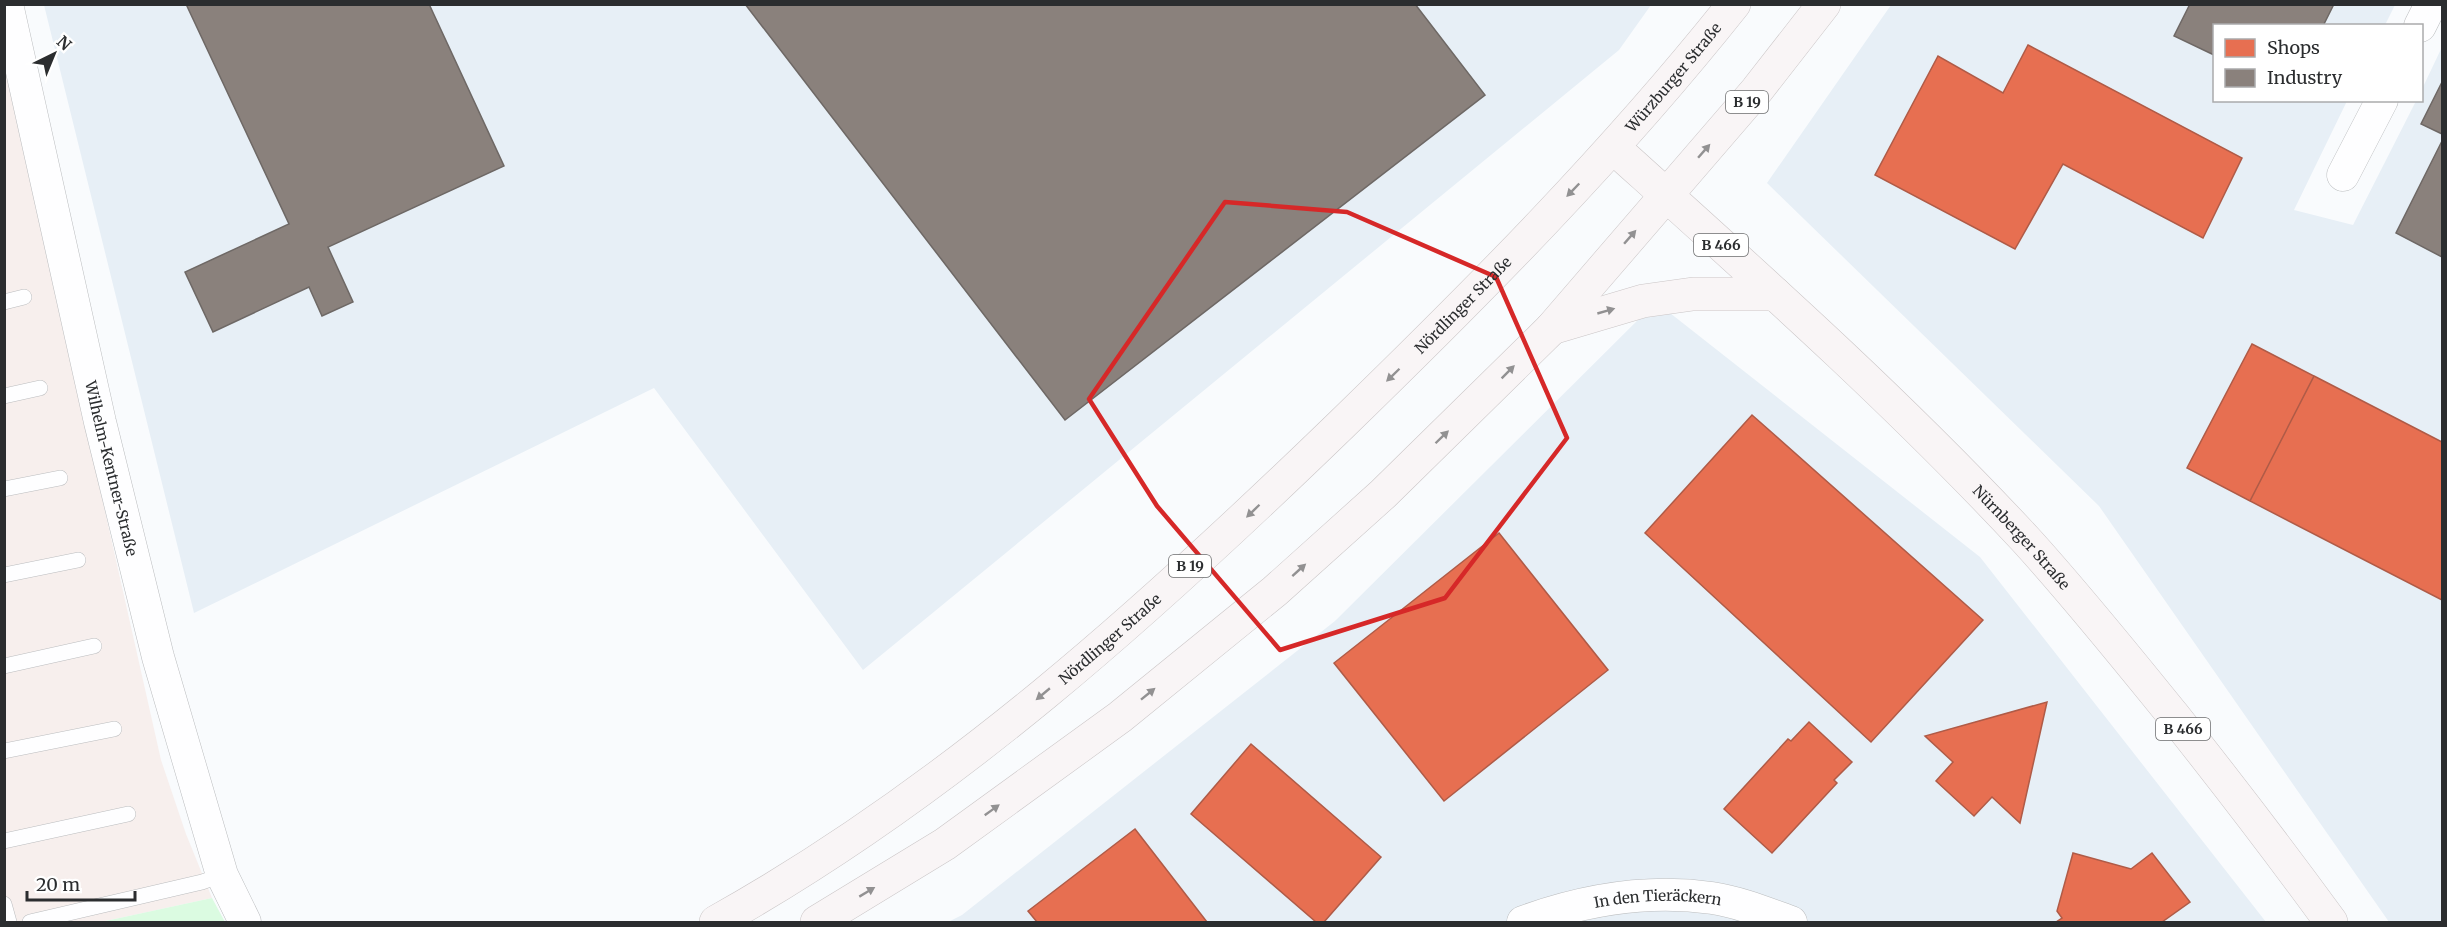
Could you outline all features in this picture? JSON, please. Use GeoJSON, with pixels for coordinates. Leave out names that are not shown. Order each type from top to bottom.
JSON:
{"type":"FeatureCollection","features":[{"type":"Feature","properties":{"kind":"main road","name":"Würzburger Straße"},"geometry":{"type":"LineString","coordinates":[[1614,148],[1680,72],[1734,4]]}},
{"type":"Feature","properties":{"kind":"main road","name":"B 19"},"geometry":{"type":"LineString","coordinates":[[817,922],[945,844],[1138,702],[1275,591],[1383,494],[1551,329],[1757,90],[1824,4]]}},
{"type":"Feature","properties":{"kind":"main road","name":"B 466"},"geometry":{"type":"LineString","coordinates":[[1614,148],[1666,196]]}},
{"type":"Feature","properties":{"kind":"main road","name":"Nördlinger Straße"},"geometry":{"type":"LineString","coordinates":[[716,922],[813,866],[932,782],[1015,718],[1093,652],[1256,507],[1438,331],[1614,148]]}},
{"type":"Feature","properties":{"kind":"main road","name":"Nürnberger Straße"},"geometry":{"type":"LineString","coordinates":[[1666,196],[1775,294],[1930,441],[2034,550],[2114,643],[2243,804],[2331,922]]}},
{"type":"Feature","properties":{"kind":"main road","name":"B 19"},"geometry":{"type":"LineString","coordinates":[[1551,329],[1644,301],[1693,294],[1775,294]]}},
{"type":"Feature","properties":{"kind":"street","name":"Wilhelm-Kentner-Straße"},"geometry":{"type":"LineString","coordinates":[[7,4],[11,52],[147,612],[222,875],[244,922]]}},
{"type":"Feature","properties":{"kind":"street"},"geometry":{"type":"LineString","coordinates":[[2421,24],[2431,4]]}},
{"type":"Feature","properties":{"kind":"street"},"geometry":{"type":"LineString","coordinates":[[2343,175],[2381,102]]}},
{"type":"Feature","properties":{"kind":"street","name":"In den Tieräckern"},"geometry":{"type":"LineString","coordinates":[[1523,922],[1561,908],[1604,900],[1677,895],[1714,898],[1791,922]]}},
{"type":"Feature","properties":{"kind":"lane"},"geometry":{"type":"LineString","coordinates":[[4,302],[24,297]]}},
{"type":"Feature","properties":{"kind":"lane"},"geometry":{"type":"LineString","coordinates":[[4,396],[40,388]]}},
{"type":"Feature","properties":{"kind":"lane"},"geometry":{"type":"LineString","coordinates":[[4,489],[60,478]]}},
{"type":"Feature","properties":{"kind":"lane"},"geometry":{"type":"LineString","coordinates":[[4,575],[78,560]]}},
{"type":"Feature","properties":{"kind":"lane"},"geometry":{"type":"LineString","coordinates":[[4,666],[94,646]]}},
{"type":"Feature","properties":{"kind":"lane"},"geometry":{"type":"LineString","coordinates":[[4,751],[114,729]]}},
{"type":"Feature","properties":{"kind":"lane"},"geometry":{"type":"LineString","coordinates":[[4,841],[128,814]]}},
{"type":"Feature","properties":{"kind":"lane"},"geometry":{"type":"LineString","coordinates":[[30,922],[202,882],[222,875]]}},
{"type":"Feature","properties":{"kind":"lane"},"geometry":{"type":"LineString","coordinates":[[4,904],[9,922]]}},
{"type":"Feature","properties":{"kind":"highlighted area"},"geometry":{"type":"Polygon","coordinates":[[[1225,202],[1347,212],[1496,277],[1567,438],[1445,598],[1280,650],[1157,506],[1089,399],[1225,202]]]}},
{"type":"Feature","properties":{"kind":"shaded area"},"geometry":{"type":"Polygon","coordinates":[[[44,5],[1651,5],[1619,50],[863,670],[654,388],[194,613],[44,5]]]}},
{"type":"Feature","properties":{"kind":"shaded area"},"geometry":{"type":"Polygon","coordinates":[[[1891,5],[2395,5],[2386,24],[2213,24],[2213,102],[2347,102],[2294,210],[2353,225],[2415,102],[2423,102],[2423,87],[2442,47],[2442,922],[2389,922],[2099,506],[1767,183],[1891,5]]]}},
{"type":"Feature","properties":{"kind":"shaded area"},"geometry":{"type":"Polygon","coordinates":[[[4,63],[161,760],[186,834],[212,898],[101,922],[5,922],[4,63]]]}},
{"type":"Feature","properties":{"kind":"shaded area"},"geometry":{"type":"Polygon","coordinates":[[[1656,302],[1980,557],[2266,922],[948,922],[962,915],[1335,621],[1656,302]]]}},
{"type":"Feature","properties":{"kind":"green space"},"geometry":{"type":"Polygon","coordinates":[[[212,898],[225,922],[101,922],[212,898]]]}},
{"type":"Feature","properties":{"kind":"building: Shops"},"geometry":{"type":"Polygon","coordinates":[[[2028,45],[2242,158],[2203,238],[2063,164],[2015,249],[1875,175],[1938,56],[2003,93],[2028,45]]]}},
{"type":"Feature","properties":{"kind":"building: Shops"},"geometry":{"type":"Polygon","coordinates":[[[2252,344],[2314,376],[2250,501],[2187,468],[2252,344]]]}},
{"type":"Feature","properties":{"kind":"building: Shops"},"geometry":{"type":"Polygon","coordinates":[[[2314,376],[2442,442],[2442,600],[2250,501],[2314,376]]]}},
{"type":"Feature","properties":{"kind":"building: Shops"},"geometry":{"type":"Polygon","coordinates":[[[1752,415],[1983,620],[1871,742],[1645,533],[1752,415]]]}},
{"type":"Feature","properties":{"kind":"building: Shops"},"geometry":{"type":"Polygon","coordinates":[[[1499,533],[1608,670],[1444,801],[1334,663],[1499,533]]]}},
{"type":"Feature","properties":{"kind":"building: Shops"},"geometry":{"type":"Polygon","coordinates":[[[2047,702],[2020,823],[1992,797],[1974,816],[1936,781],[1953,762],[1925,736],[2047,702]]]}},
{"type":"Feature","properties":{"kind":"building: Shops"},"geometry":{"type":"Polygon","coordinates":[[[1809,722],[1852,762],[1834,780],[1837,783],[1772,853],[1724,809],[1788,739],[1791,741],[1809,722]]]}},
{"type":"Feature","properties":{"kind":"building: Shops"},"geometry":{"type":"Polygon","coordinates":[[[1251,744],[1381,857],[1324,922],[1316,922],[1191,814],[1251,744]]]}},
{"type":"Feature","properties":{"kind":"building: Shops"},"geometry":{"type":"Polygon","coordinates":[[[1135,829],[1207,922],[1037,922],[1028,911],[1135,829]]]}},
{"type":"Feature","properties":{"kind":"building: Shops"},"geometry":{"type":"Polygon","coordinates":[[[2073,853],[2131,869],[2152,853],[2190,902],[2162,922],[2056,922],[2062,918],[2057,911],[2073,853]]]}},
{"type":"Feature","properties":{"kind":"building: Industry"},"geometry":{"type":"Polygon","coordinates":[[[186,4],[429,4],[504,166],[328,247],[353,302],[322,316],[309,287],[213,332],[185,272],[289,224],[186,4]]]}},
{"type":"Feature","properties":{"kind":"building: Industry"},"geometry":{"type":"Polygon","coordinates":[[[745,4],[1415,4],[1485,95],[1065,420],[745,4]]]}},
{"type":"Feature","properties":{"kind":"building: Industry"},"geometry":{"type":"Polygon","coordinates":[[[2190,4],[2334,4],[2324,24],[2213,24],[2213,55],[2174,36],[2190,4]]]}},
{"type":"Feature","properties":{"kind":"building: Industry"},"geometry":{"type":"Polygon","coordinates":[[[2442,82],[2442,134],[2421,124],[2442,82]]]}},
{"type":"Feature","properties":{"kind":"building: Industry"},"geometry":{"type":"Polygon","coordinates":[[[2442,141],[2442,257],[2396,233],[2442,141]]]}}]}
